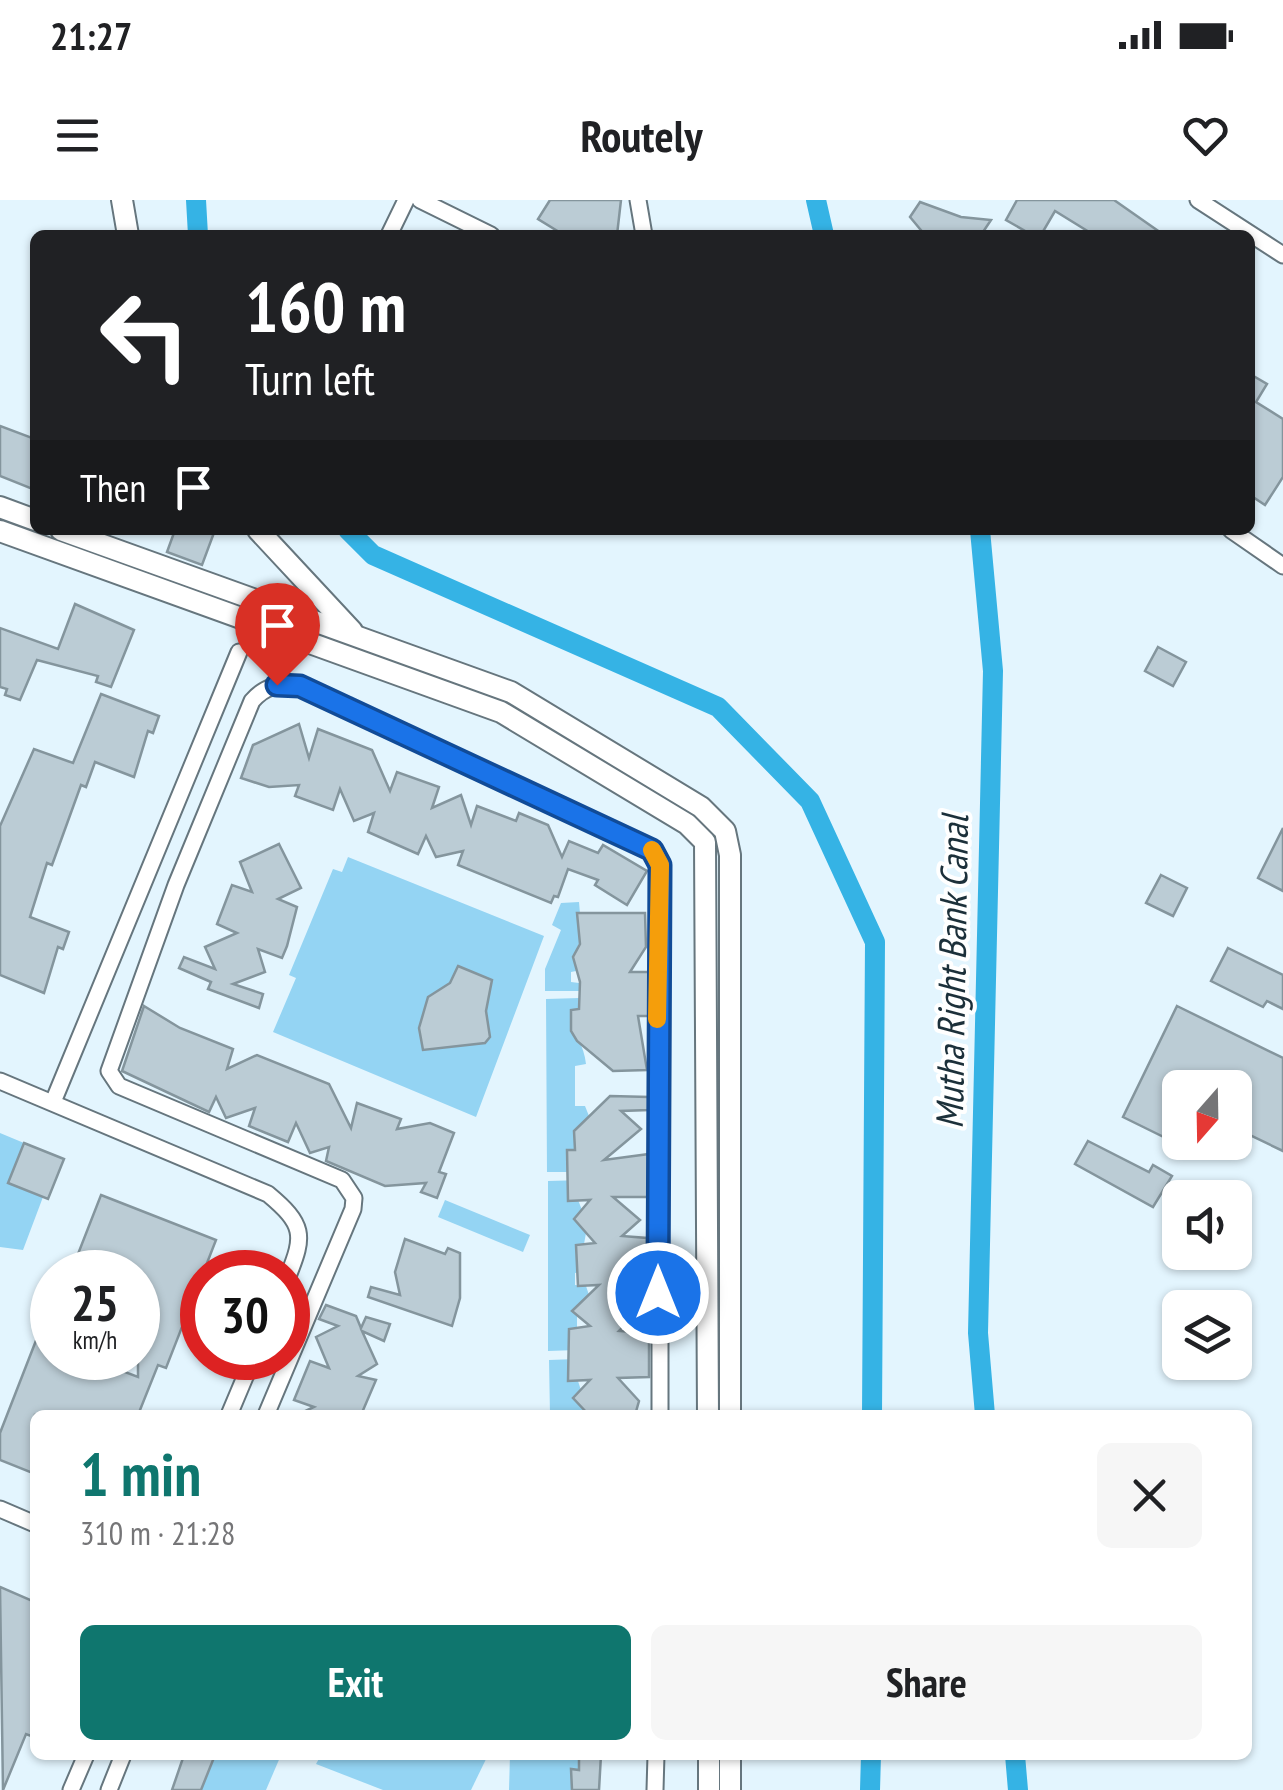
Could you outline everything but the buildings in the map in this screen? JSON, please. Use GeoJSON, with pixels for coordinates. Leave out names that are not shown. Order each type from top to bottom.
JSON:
{"type":"FeatureCollection","features":[{"type":"Feature","properties":{"kind":"street"},"geometry":{"type":"LineString","coordinates":[[122,200],[127,230]]}},
{"type":"Feature","properties":{"kind":"street"},"geometry":{"type":"LineString","coordinates":[[391,230],[406,200]]}},
{"type":"Feature","properties":{"kind":"street"},"geometry":{"type":"LineString","coordinates":[[420,200],[481,230]]}},
{"type":"Feature","properties":{"kind":"street"},"geometry":{"type":"LineString","coordinates":[[638,200],[643,230]]}},
{"type":"Feature","properties":{"kind":"street"},"geometry":{"type":"LineString","coordinates":[[1198,200],[1245,230]]}},
{"type":"Feature","properties":{"kind":"street"},"geometry":{"type":"LineString","coordinates":[[1255,236],[1283,254]]}},
{"type":"Feature","properties":{"kind":"street"},"geometry":{"type":"LineString","coordinates":[[0,507],[30,518]]}},
{"type":"Feature","properties":{"kind":"street"},"geometry":{"type":"LineString","coordinates":[[0,531],[501,712],[688,824],[705,842],[708,1410]]}},
{"type":"Feature","properties":{"kind":"street"},"geometry":{"type":"LineString","coordinates":[[74,535],[511,692],[701,807],[725,831],[730,854],[730,1410]]}},
{"type":"Feature","properties":{"kind":"street"},"geometry":{"type":"LineString","coordinates":[[263,535],[352,632],[368,663]]}},
{"type":"Feature","properties":{"kind":"street"},"geometry":{"type":"LineString","coordinates":[[1237,535],[1283,566]]}},
{"type":"Feature","properties":{"kind":"street"},"geometry":{"type":"LineString","coordinates":[[52,1102],[239,652]]}},
{"type":"Feature","properties":{"kind":"street"},"geometry":{"type":"LineString","coordinates":[[268,1410],[354,1198],[342,1180],[111,1080],[110,1060],[252,701],[265,687],[277,685],[300,686],[652,850],[660,865],[660,1410]]}},
{"type":"Feature","properties":{"kind":"street"},"geometry":{"type":"LineString","coordinates":[[146,873],[176,885]]}},
{"type":"Feature","properties":{"kind":"street"},"geometry":{"type":"LineString","coordinates":[[0,1080],[268,1194],[300,1230],[298,1250]]}},
{"type":"Feature","properties":{"kind":"street"},"geometry":{"type":"LineString","coordinates":[[231,1410],[244,1380]]}},
{"type":"Feature","properties":{"kind":"street"},"geometry":{"type":"LineString","coordinates":[[0,1510],[30,1522]]}},
{"type":"Feature","properties":{"kind":"street"},"geometry":{"type":"LineString","coordinates":[[72,1790],[84,1760]]}},
{"type":"Feature","properties":{"kind":"street"},"geometry":{"type":"LineString","coordinates":[[108,1790],[121,1760]]}},
{"type":"Feature","properties":{"kind":"street"},"geometry":{"type":"LineString","coordinates":[[655,1790],[656,1760]]}},
{"type":"Feature","properties":{"kind":"street"},"geometry":{"type":"LineString","coordinates":[[708,1760],[708,1790]]}},
{"type":"Feature","properties":{"kind":"street"},"geometry":{"type":"LineString","coordinates":[[730,1760],[730,1790]]}},
{"type":"Feature","properties":{"kind":"shaded area"},"geometry":{"type":"Polygon","coordinates":[[[348,857],[544,936],[476,1117],[273,1032],[296,978],[289,975],[333,869],[342,872],[348,857]]]}},
{"type":"Feature","properties":{"kind":"shaded area"},"geometry":{"type":"Polygon","coordinates":[[[579,902],[582,937],[573,957],[576,971],[571,972],[571,982],[579,983],[580,991],[545,991],[545,969],[561,930],[552,925],[561,903],[579,902]]]}},
{"type":"Feature","properties":{"kind":"shaded area"},"geometry":{"type":"Polygon","coordinates":[[[580,998],[580,1008],[571,1010],[586,1064],[575,1066],[575,1106],[585,1106],[589,1116],[574,1131],[575,1150],[567,1151],[567,1164],[584,1172],[547,1172],[546,999],[580,998]]]}},
{"type":"Feature","properties":{"kind":"shaded area"},"geometry":{"type":"Polygon","coordinates":[[[0,1133],[24,1143],[8,1183],[43,1197],[23,1250],[0,1247],[0,1133]]]}},
{"type":"Feature","properties":{"kind":"shaded area"},"geometry":{"type":"Polygon","coordinates":[[[584,1180],[568,1189],[568,1200],[578,1200],[582,1210],[574,1220],[586,1233],[584,1244],[576,1246],[584,1272],[575,1273],[575,1285],[586,1286],[589,1295],[577,1315],[577,1350],[548,1351],[548,1181],[584,1180]]]}},
{"type":"Feature","properties":{"kind":"shaded area"},"geometry":{"type":"Polygon","coordinates":[[[445,1200],[530,1235],[523,1252],[438,1217],[445,1200]]]}},
{"type":"Feature","properties":{"kind":"shaded area"},"geometry":{"type":"Polygon","coordinates":[[[577,1359],[577,1369],[568,1370],[568,1380],[578,1381],[587,1410],[550,1410],[549,1360],[577,1359]]]}},
{"type":"Feature","properties":{"kind":"shaded area"},"geometry":{"type":"Polygon","coordinates":[[[213,1760],[279,1760],[266,1790],[201,1790],[213,1760]]]}},
{"type":"Feature","properties":{"kind":"shaded area"},"geometry":{"type":"Polygon","coordinates":[[[318,1760],[486,1760],[471,1790],[383,1790],[316,1764],[318,1760]]]}},
{"type":"Feature","properties":{"kind":"shaded area"},"geometry":{"type":"Polygon","coordinates":[[[510,1760],[579,1760],[579,1770],[571,1770],[572,1789],[576,1790],[509,1790],[510,1760]]]}},
{"type":"Feature","properties":{"kind":"waterway"},"geometry":{"type":"LineString","coordinates":[[196,200],[198,230]]}},
{"type":"Feature","properties":{"kind":"waterway","name":"Mutha Right Bank Canal"},"geometry":{"type":"LineString","coordinates":[[816,200],[823,230]]}},
{"type":"Feature","properties":{"kind":"waterway"},"geometry":{"type":"LineString","coordinates":[[353,535],[373,555],[718,707],[810,801],[875,942],[872,1410]]}},
{"type":"Feature","properties":{"kind":"waterway","name":"Mutha Right Bank Canal"},"geometry":{"type":"LineString","coordinates":[[980,535],[993,671],[978,1333],[985,1410]]}},
{"type":"Feature","properties":{"kind":"waterway"},"geometry":{"type":"LineString","coordinates":[[870,1790],[871,1760]]}},
{"type":"Feature","properties":{"kind":"waterway","name":"Mutha Right Bank Canal"},"geometry":{"type":"LineString","coordinates":[[1015,1760],[1018,1790]]}},
{"type":"Feature","properties":{"kind":"slow traffic"},"geometry":{"type":"LineString","coordinates":[[652,850],[660,865],[657,1019]]}},
{"type":"Feature","properties":{"kind":"route"},"geometry":{"type":"LineString","coordinates":[[277,685],[300,686],[535,792],[652,850],[660,865],[658,1293]]}}]}
